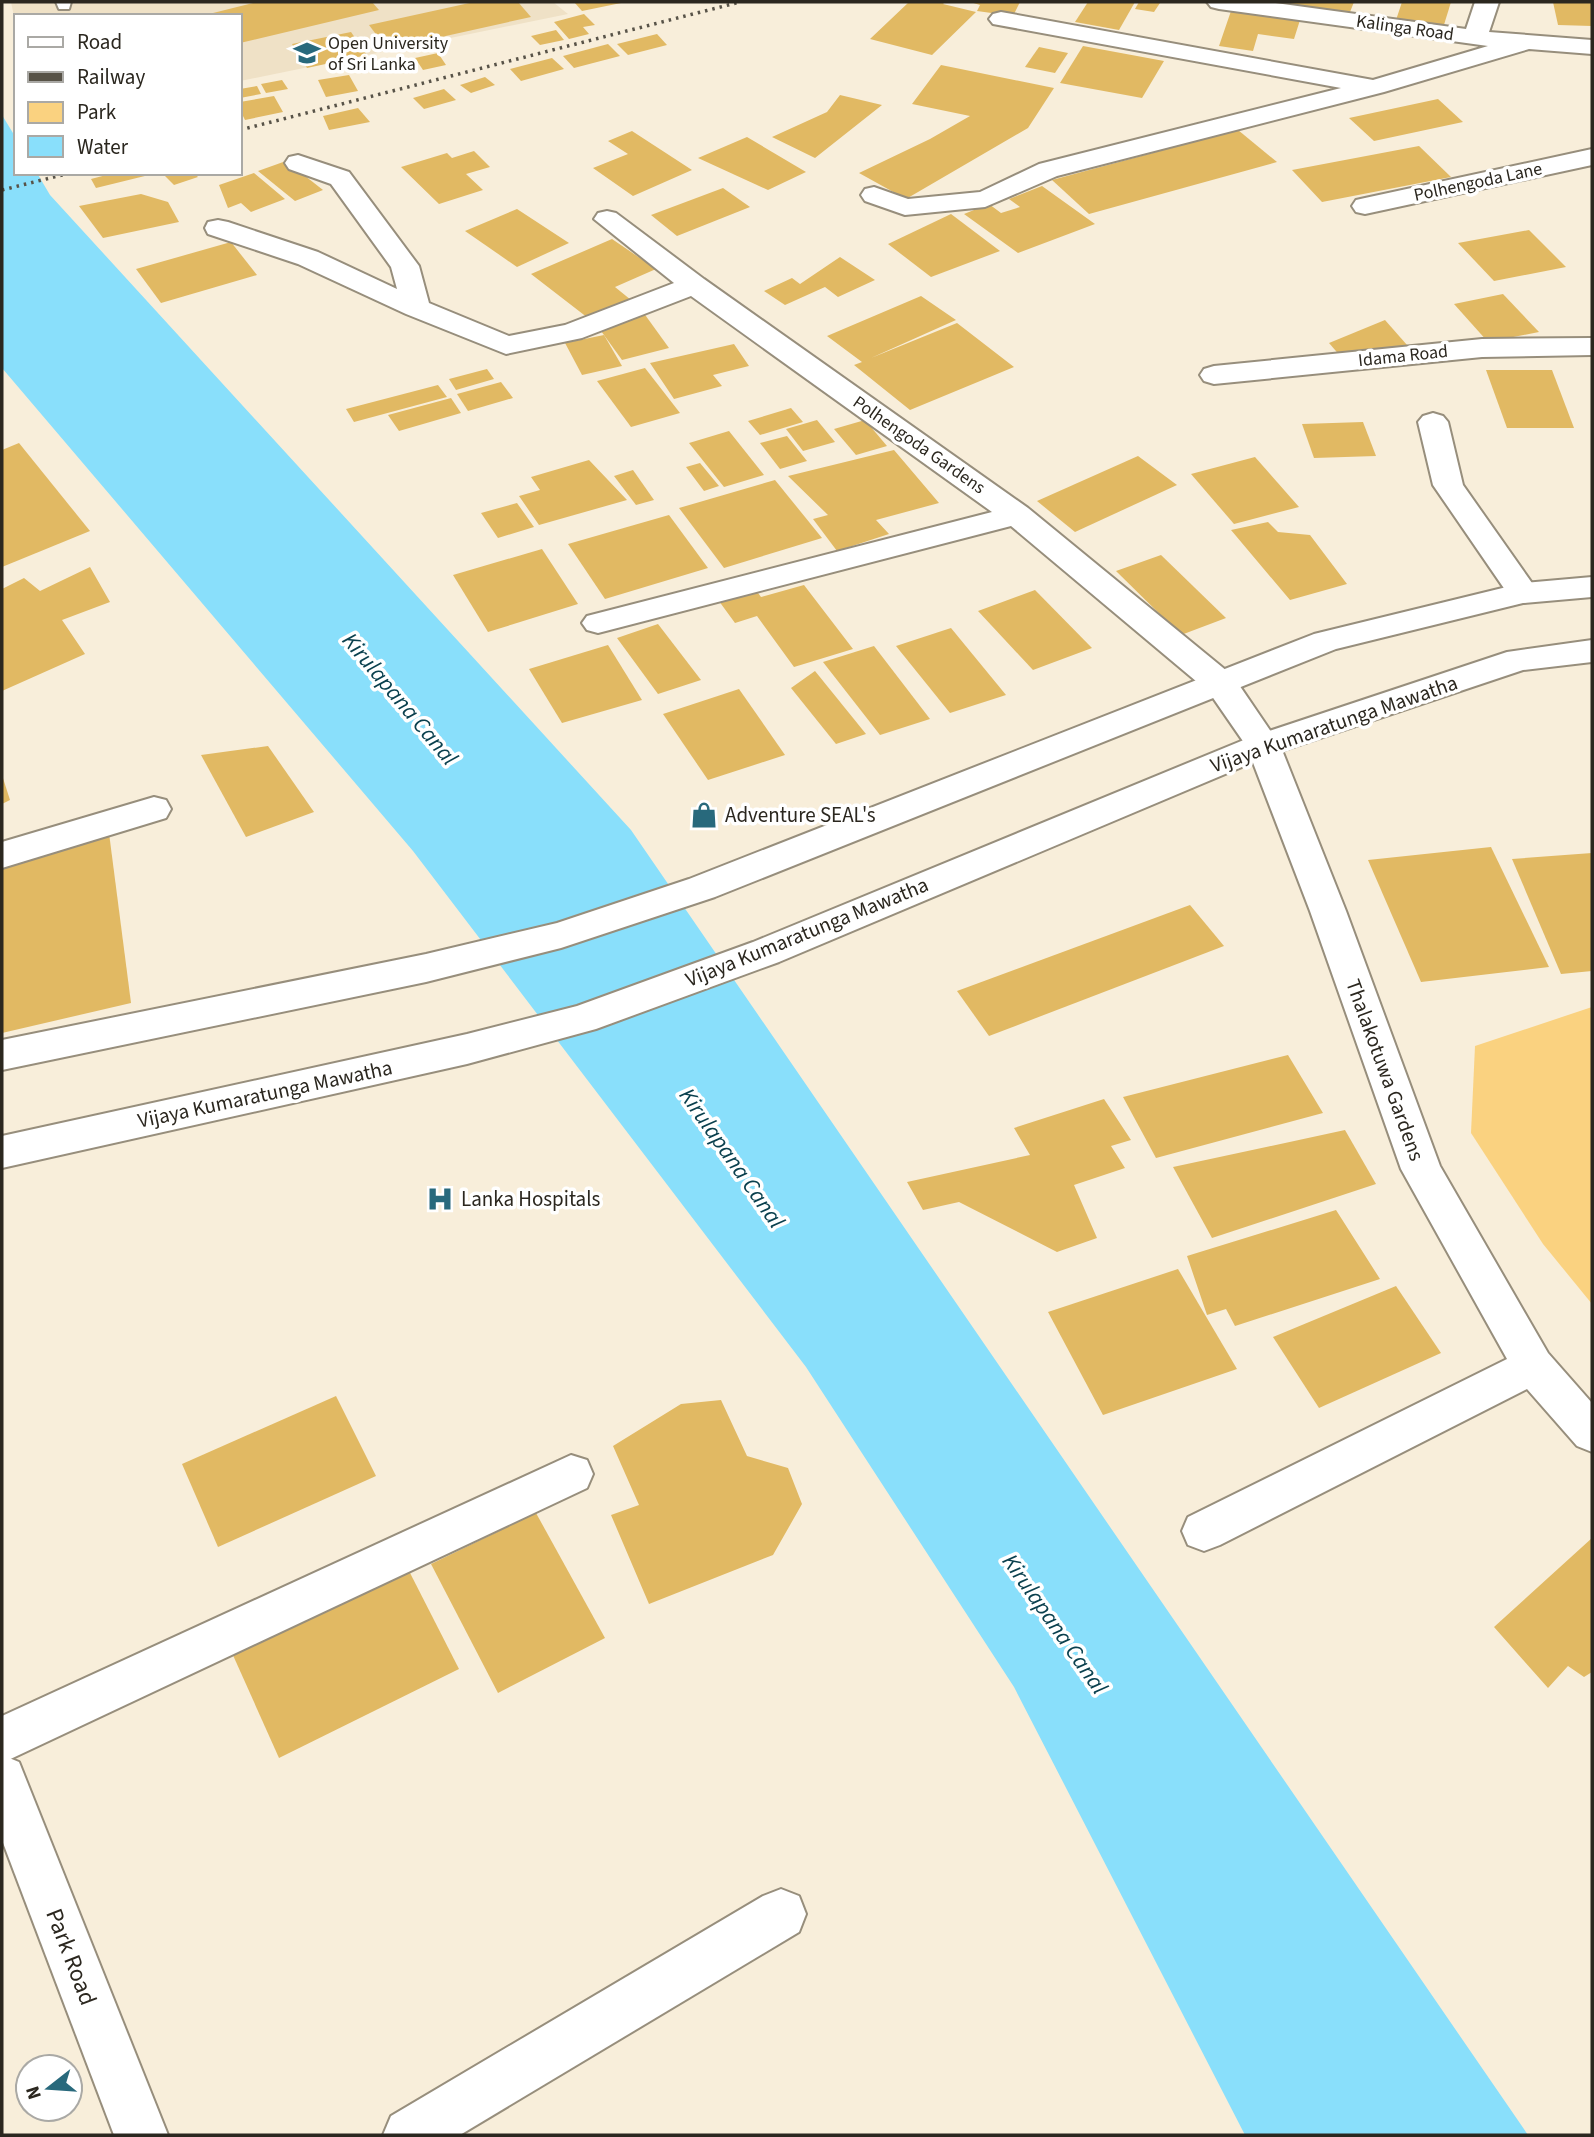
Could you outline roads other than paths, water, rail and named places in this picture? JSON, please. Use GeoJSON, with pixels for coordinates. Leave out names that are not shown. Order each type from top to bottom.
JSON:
{"type":"FeatureCollection","features":[{"type":"Feature","properties":{"kind":"main road","name":"Kalinga Road"},"geometry":{"type":"LineString","coordinates":[[1219,2],[1358,11],[1475,38],[1592,47]]}},
{"type":"Feature","properties":{"kind":"main road"},"geometry":{"type":"LineString","coordinates":[[1475,38],[1487,2]]}},
{"type":"Feature","properties":{"kind":"main road"},"geometry":{"type":"LineString","coordinates":[[1001,19],[1375,87]]}},
{"type":"Feature","properties":{"kind":"main road"},"geometry":{"type":"LineString","coordinates":[[874,195],[905,207],[985,199],[1048,170],[1375,87],[1525,43]]}},
{"type":"Feature","properties":{"kind":"main road","name":"Polhengoda Lane"},"geometry":{"type":"LineString","coordinates":[[1365,206],[1592,157]]}},
{"type":"Feature","properties":{"kind":"main road"},"geometry":{"type":"LineString","coordinates":[[298,163],[340,178],[405,266],[416,308]]}},
{"type":"Feature","properties":{"kind":"main road","name":"Polhengoda Gardens"},"geometry":{"type":"LineString","coordinates":[[607,219],[694,285],[1017,515],[1221,684]]}},
{"type":"Feature","properties":{"kind":"main road"},"geometry":{"type":"LineString","coordinates":[[218,228],[308,258],[416,308],[506,345],[572,332],[694,285]]}},
{"type":"Feature","properties":{"kind":"main road","name":"Idama Road"},"geometry":{"type":"LineString","coordinates":[[1214,376],[1482,348],[1592,347]]}},
{"type":"Feature","properties":{"kind":"main road"},"geometry":{"type":"LineString","coordinates":[[1433,422],[1448,485],[1523,593]]}},
{"type":"Feature","properties":{"kind":"main road"},"geometry":{"type":"LineString","coordinates":[[598,623],[1017,515]]}},
{"type":"Feature","properties":{"kind":"main road"},"geometry":{"type":"LineString","coordinates":[[2,1055],[426,968],[561,935],[702,888],[966,781],[1326,641],[1523,593],[1592,587]]}},
{"type":"Feature","properties":{"kind":"main road","name":"Vijaya Kumaratunga Mawatha"},"geometry":{"type":"LineString","coordinates":[[2,1152],[467,1049],[583,1019],[766,952],[1263,745],[1519,660],[1592,651]]}},
{"type":"Feature","properties":{"kind":"main road","name":"Thalakotuwa Gardens"},"geometry":{"type":"LineString","coordinates":[[1221,684],[1263,745],[1328,911],[1421,1169],[1533,1366],[1592,1433]]}},
{"type":"Feature","properties":{"kind":"main road"},"geometry":{"type":"LineString","coordinates":[[2,855],[154,809]]}},
{"type":"Feature","properties":{"kind":"main road"},"geometry":{"type":"LineString","coordinates":[[1204,1531],[1533,1366]]}},
{"type":"Feature","properties":{"kind":"main road"},"geometry":{"type":"LineString","coordinates":[[2,1740],[571,1474]]}},
{"type":"Feature","properties":{"kind":"main road","name":"Park Road"},"geometry":{"type":"LineString","coordinates":[[2,1778],[141,2135]]}},
{"type":"Feature","properties":{"kind":"main road"},"geometry":{"type":"LineString","coordinates":[[410,2135],[780,1914]]}},
{"type":"Feature","properties":{"kind":"water","name":"Kirulapana Canal"},"geometry":{"type":"Polygon","coordinates":[[[2,115],[14,135],[14,175],[38,175],[50,195],[631,830],[1528,2135],[1245,2135],[1014,1687],[806,1367],[413,851],[2,368],[2,115]]]}},
{"type":"Feature","properties":{"kind":"railway"},"geometry":{"type":"LineString","coordinates":[[242,129],[740,2]]}},
{"type":"Feature","properties":{"kind":"railway"},"geometry":{"type":"LineString","coordinates":[[2,190],[62,175]]}},
{"type":"Feature","properties":{"kind":"place","name":"Open University of Sri Lanka"},"geometry":{"type":"Point","coordinates":[307,53]}},
{"type":"Feature","properties":{"kind":"place","name":"Adventure SEAL's"},"geometry":{"type":"Point","coordinates":[704,815]}},
{"type":"Feature","properties":{"kind":"place","name":"Lanka Hospitals"},"geometry":{"type":"Point","coordinates":[440,1199]}}]}
